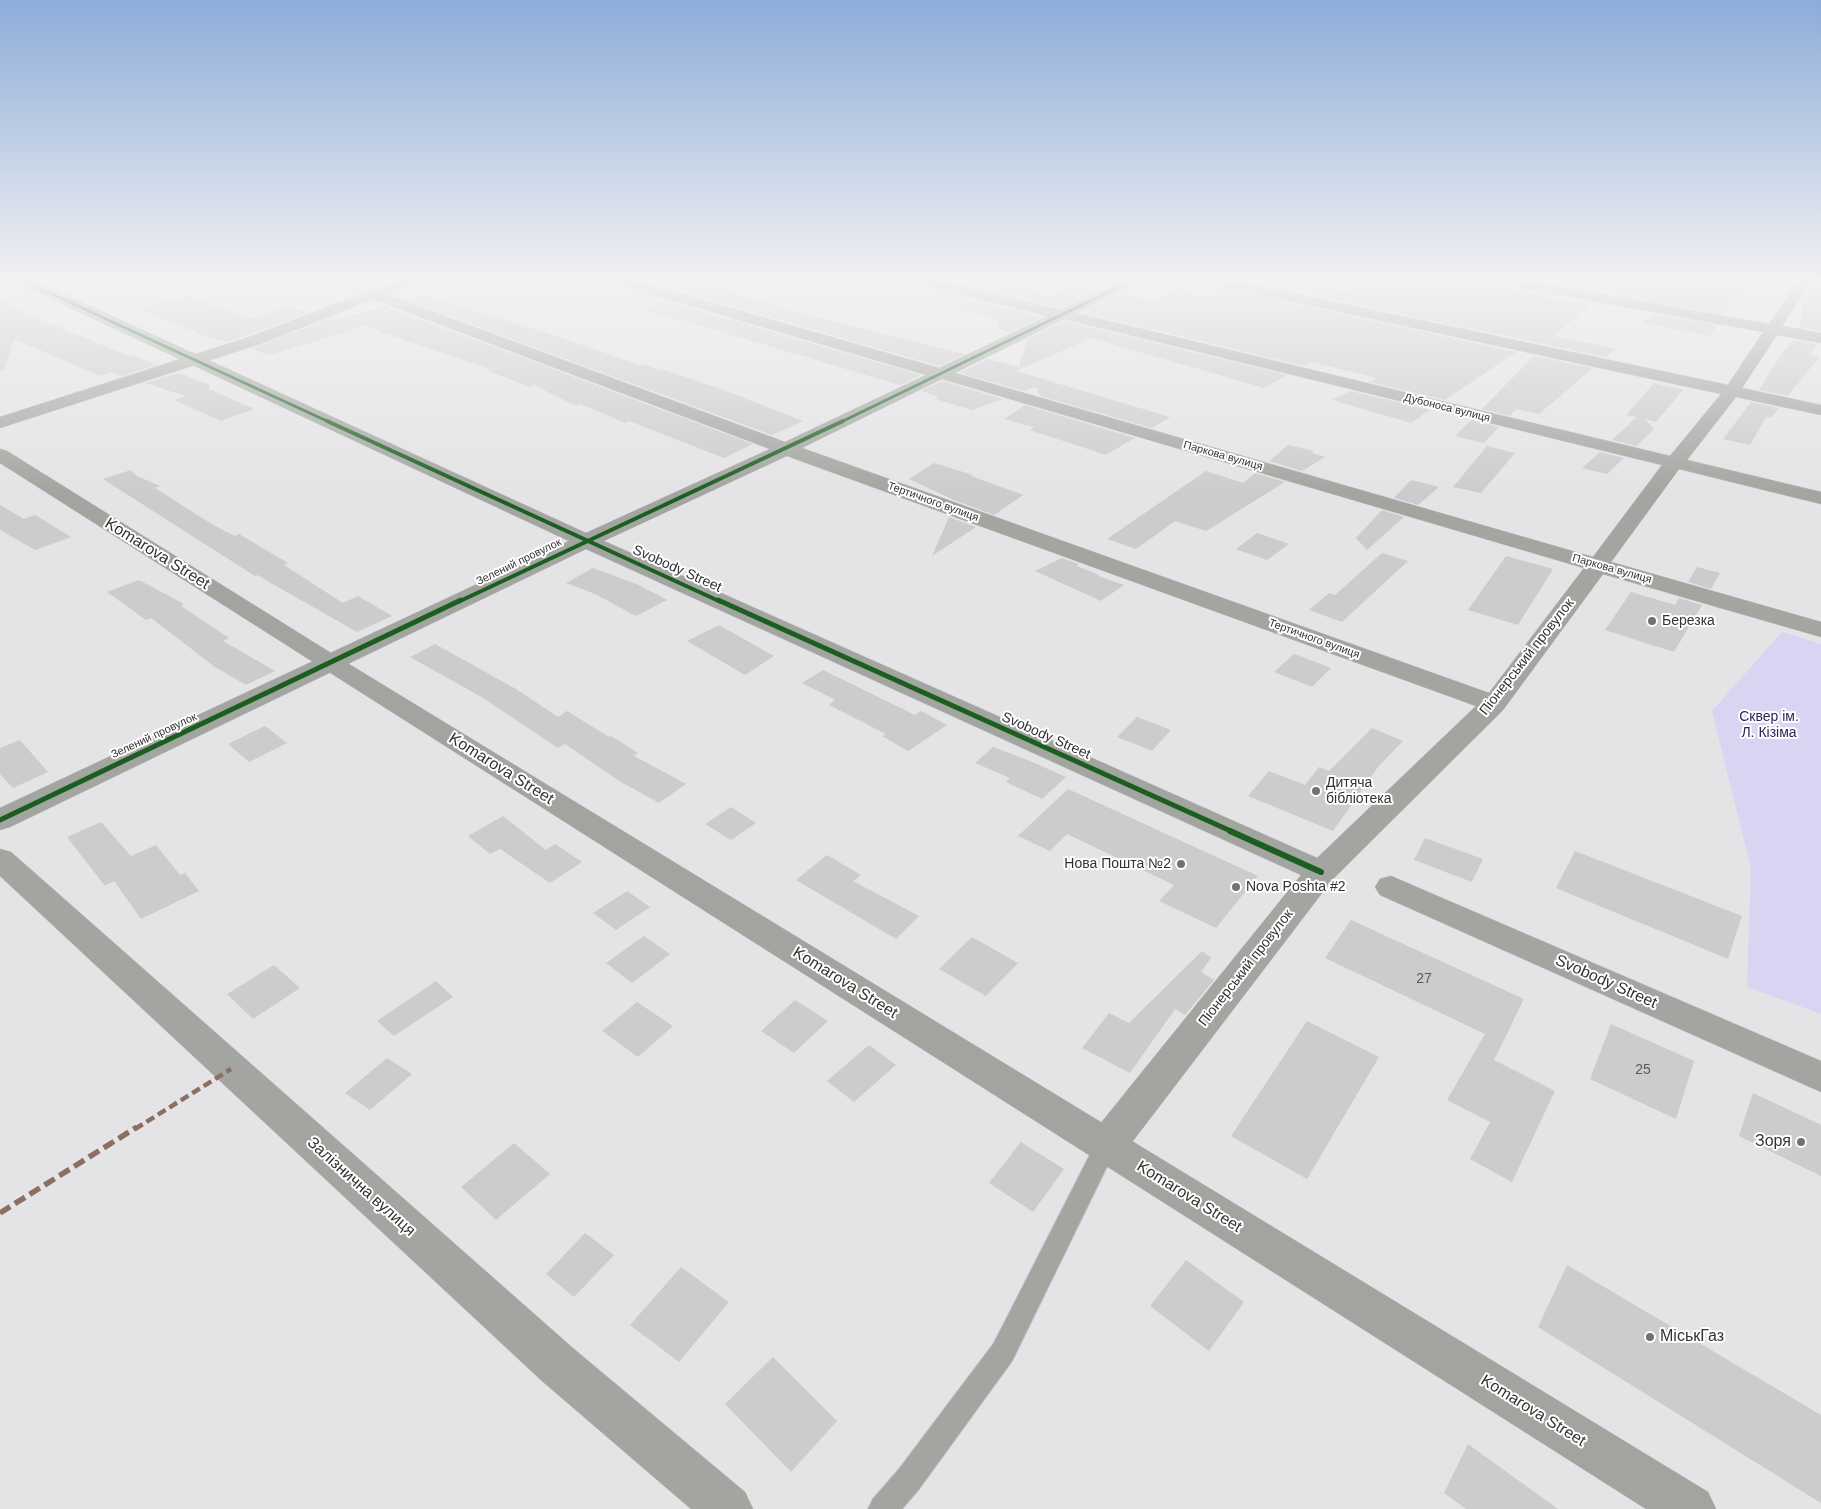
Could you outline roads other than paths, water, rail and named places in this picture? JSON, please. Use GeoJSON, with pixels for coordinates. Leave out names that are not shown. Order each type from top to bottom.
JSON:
{"type":"FeatureCollection","features":[{"type":"Feature","properties":{"kind":"main road"},"geometry":{"type":"LineString","coordinates":[[0,423],[223,352]]}},
{"type":"Feature","properties":{"kind":"main road","name":"Komarova Street"},"geometry":{"type":"LineString","coordinates":[[0,455],[330,663],[1691,1509]]}},
{"type":"Feature","properties":{"kind":"street","name":"Svobody Street"},"geometry":{"type":"LineString","coordinates":[[180,352],[586,541],[1321,872]]}},
{"type":"Feature","properties":{"kind":"street","name":"Тертичного вулиця"},"geometry":{"type":"LineString","coordinates":[[528,352],[786,449],[1494,704]]}},
{"type":"Feature","properties":{"kind":"street","name":"Паркова вулиця"},"geometry":{"type":"LineString","coordinates":[[865,352],[1821,630]]}},
{"type":"Feature","properties":{"kind":"street","name":"Зелений провулок"},"geometry":{"type":"LineString","coordinates":[[0,820],[586,541],[786,449],[984,352]]}},
{"type":"Feature","properties":{"kind":"street","name":"Дубоноса вулиця"},"geometry":{"type":"LineString","coordinates":[[1217,352],[1821,498]]}},
{"type":"Feature","properties":{"kind":"street"},"geometry":{"type":"LineString","coordinates":[[1551,352],[1821,410]]}},
{"type":"Feature","properties":{"kind":"street","name":"Піонерський провулок"},"geometry":{"type":"LineString","coordinates":[[1106,1146],[1321,872],[1494,704],[1674,462],[1732,391],[1756,352]]}},
{"type":"Feature","properties":{"kind":"street","name":"Залізнична вулиця"},"geometry":{"type":"LineString","coordinates":[[0,859],[558,1366],[728,1509]]}},
{"type":"Feature","properties":{"kind":"street","name":"Svobody Street"},"geometry":{"type":"LineString","coordinates":[[1391,887],[1821,1077]]}},
{"type":"Feature","properties":{"kind":"lane"},"geometry":{"type":"LineString","coordinates":[[883,1509],[909,1479],[1003,1352],[1106,1146]]}},
{"type":"Feature","properties":{"kind":"place","name":"Березка"},"geometry":{"type":"Point","coordinates":[1652,621]}},
{"type":"Feature","properties":{"kind":"place","name":"Дитяча бібліотека"},"geometry":{"type":"Point","coordinates":[1316,791]}},
{"type":"Feature","properties":{"kind":"place","name":"Нова Пошта №2"},"geometry":{"type":"Point","coordinates":[1181,864]}},
{"type":"Feature","properties":{"kind":"place","name":"Nova Poshta #2"},"geometry":{"type":"Point","coordinates":[1236,887]}},
{"type":"Feature","properties":{"kind":"place","name":"Зоря"},"geometry":{"type":"Point","coordinates":[1801,1142]}},
{"type":"Feature","properties":{"kind":"place","name":"МіськГаз"},"geometry":{"type":"Point","coordinates":[1650,1337]}},
{"type":"Feature","properties":{"kind":"park label","name":"Сквер ім. Л. Кізіма"},"geometry":{"type":"Point","coordinates":[1769,726]}}]}
